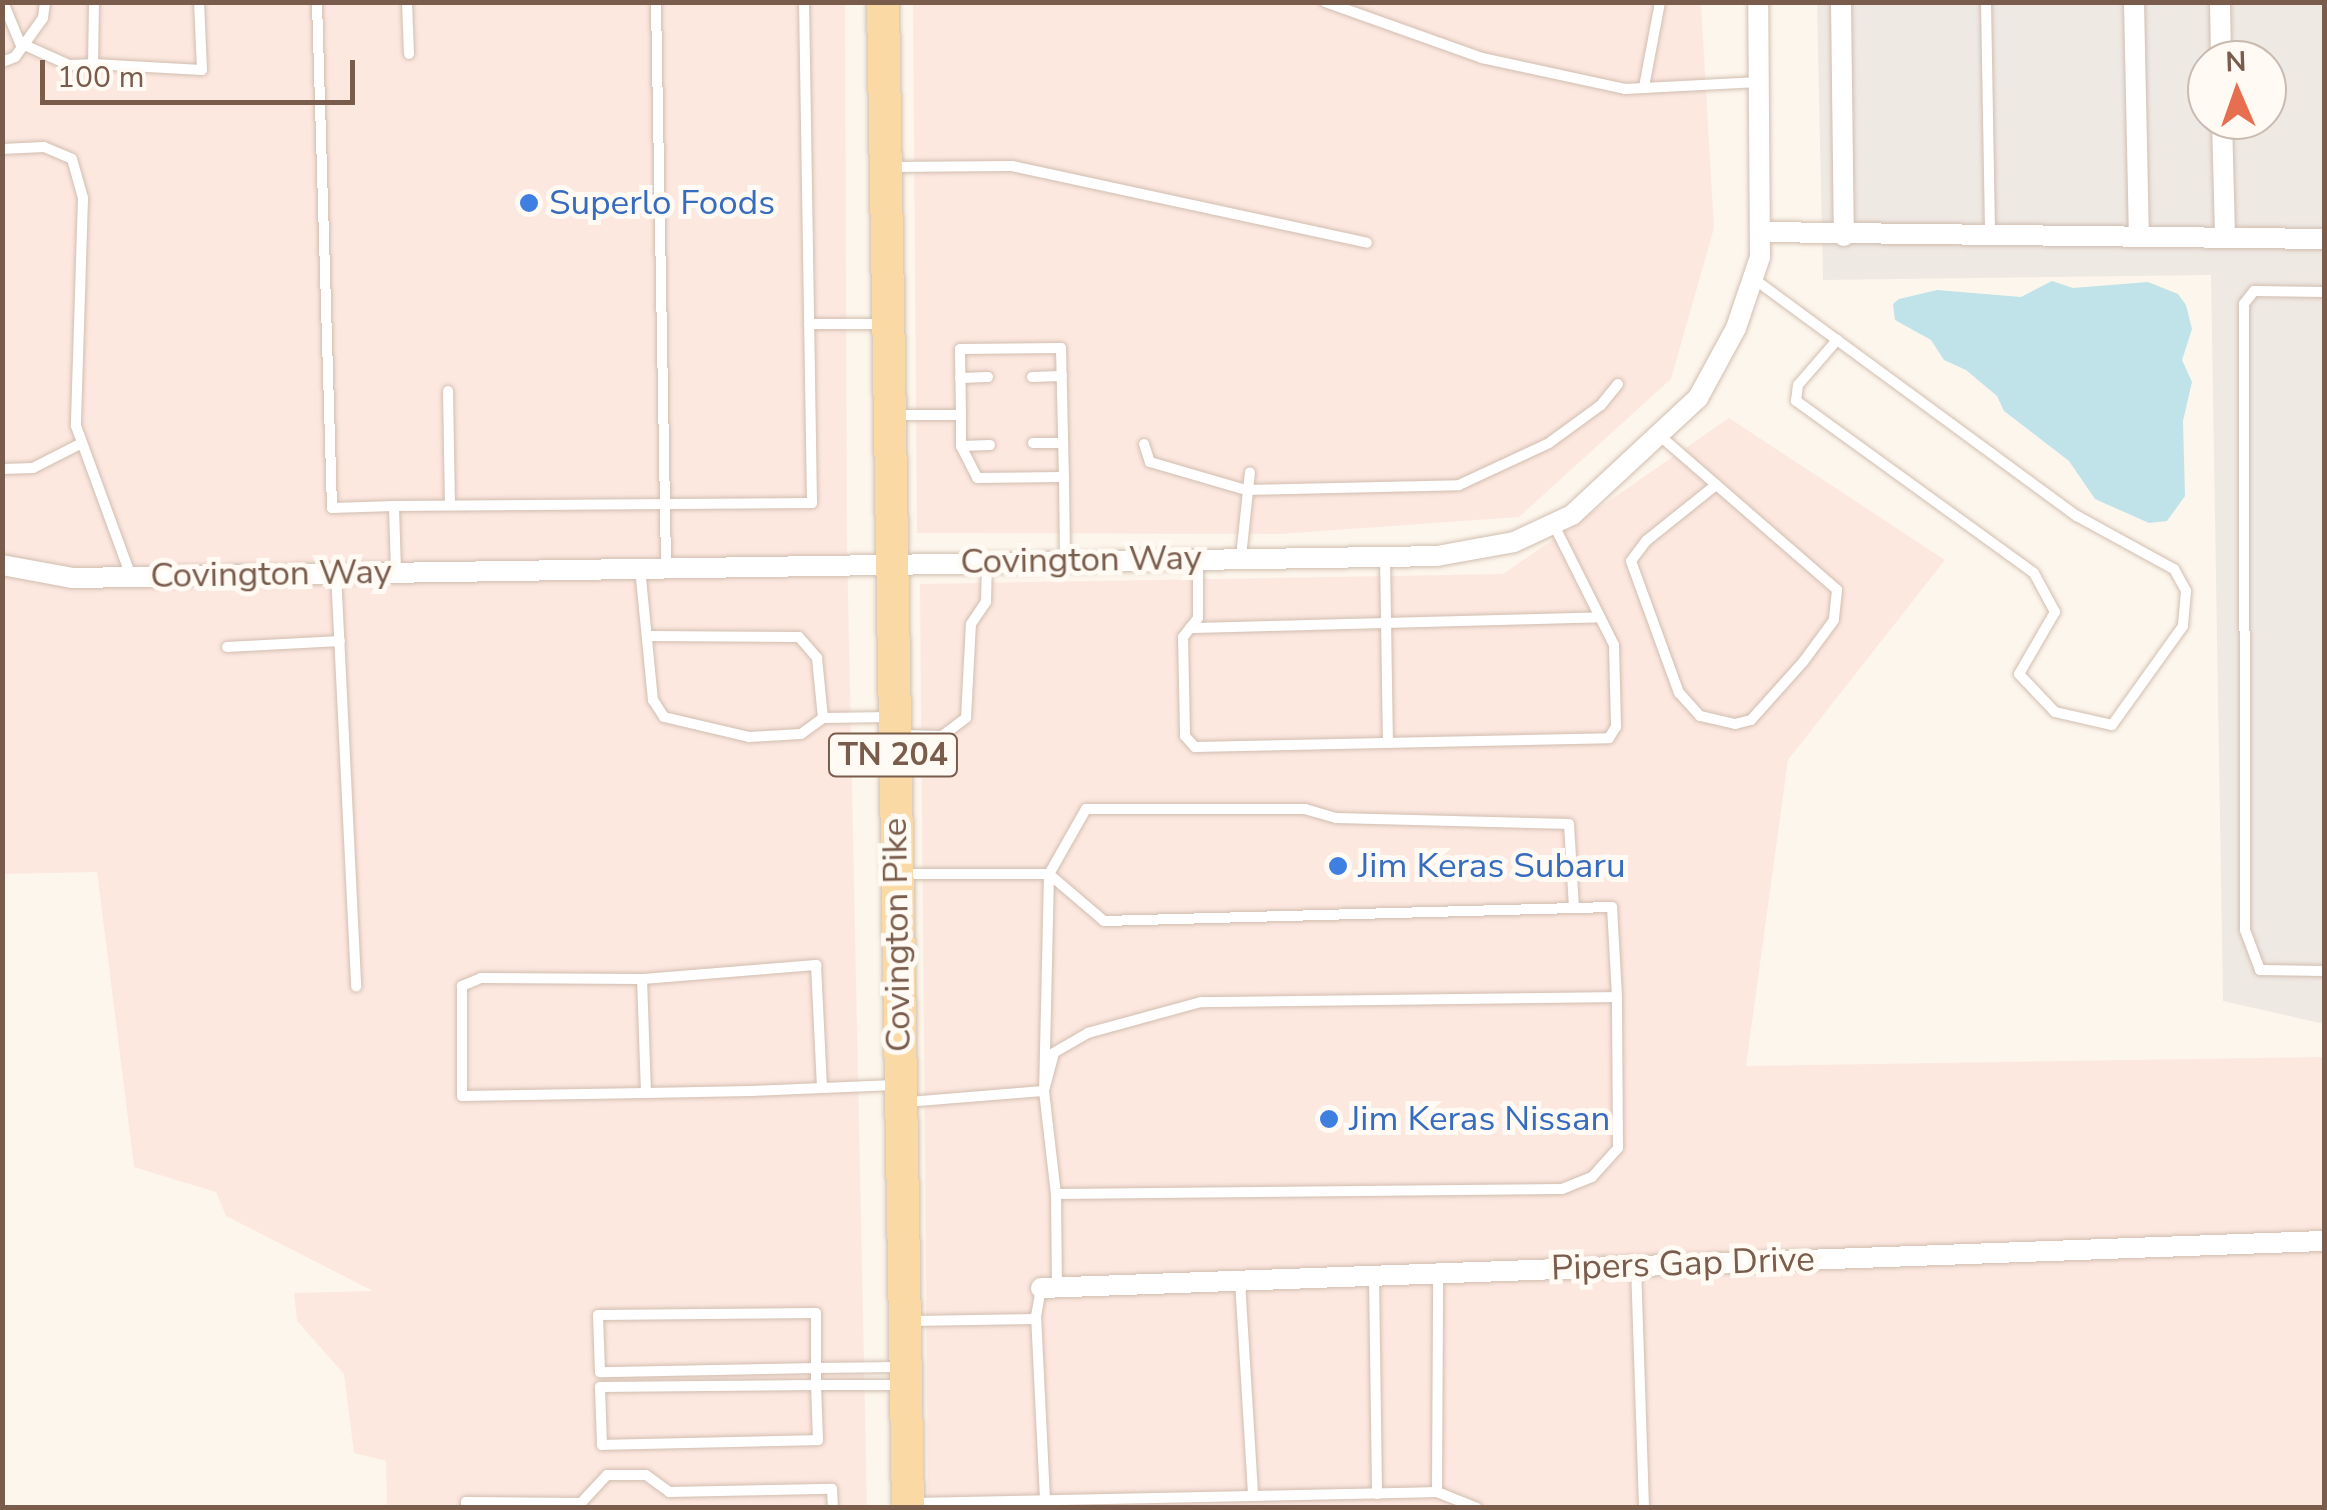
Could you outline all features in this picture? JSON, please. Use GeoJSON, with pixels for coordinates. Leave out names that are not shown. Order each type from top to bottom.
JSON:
{"type":"FeatureCollection","features":[{"type":"Feature","properties":{"kind":"main road","name":"Covington Pike"},"geometry":{"type":"LineString","coordinates":[[883,2],[889,562],[908,1506]]}},
{"type":"Feature","properties":{"kind":"street","name":"Covington Way"},"geometry":{"type":"LineString","coordinates":[[2,565],[72,578],[1437,556],[1555,526],[1698,398],[1736,328],[1753,278],[1760,232],[1758,2]]}},
{"type":"Feature","properties":{"kind":"street"},"geometry":{"type":"LineString","coordinates":[[1841,2],[1844,236]]}},
{"type":"Feature","properties":{"kind":"street"},"geometry":{"type":"LineString","coordinates":[[2134,2],[2139,235]]}},
{"type":"Feature","properties":{"kind":"street"},"geometry":{"type":"LineString","coordinates":[[2220,2],[2221,40]]}},
{"type":"Feature","properties":{"kind":"street"},"geometry":{"type":"LineString","coordinates":[[2223,140],[2225,238]]}},
{"type":"Feature","properties":{"kind":"street"},"geometry":{"type":"LineString","coordinates":[[1760,232],[2324,239]]}},
{"type":"Feature","properties":{"kind":"street","name":"Pipers Gap Drive"},"geometry":{"type":"LineString","coordinates":[[1049,1288],[2324,1241]]}},
{"type":"Feature","properties":{"kind":"lane"},"geometry":{"type":"LineString","coordinates":[[3,2],[20,43],[69,64],[202,70],[199,2]]}},
{"type":"Feature","properties":{"kind":"lane"},"geometry":{"type":"LineString","coordinates":[[2,62],[15,57],[20,43],[42,18],[45,2]]}},
{"type":"Feature","properties":{"kind":"lane"},"geometry":{"type":"LineString","coordinates":[[93,64],[94,2]]}},
{"type":"Feature","properties":{"kind":"lane"},"geometry":{"type":"LineString","coordinates":[[317,2],[332,508],[812,502],[804,2]]}},
{"type":"Feature","properties":{"kind":"lane"},"geometry":{"type":"LineString","coordinates":[[407,2],[408,54]]}},
{"type":"Feature","properties":{"kind":"lane"},"geometry":{"type":"LineString","coordinates":[[656,2],[666,566]]}},
{"type":"Feature","properties":{"kind":"lane"},"geometry":{"type":"LineString","coordinates":[[1325,2],[1482,58],[1625,89],[1759,82]]}},
{"type":"Feature","properties":{"kind":"lane"},"geometry":{"type":"LineString","coordinates":[[1644,87],[1660,2]]}},
{"type":"Feature","properties":{"kind":"lane"},"geometry":{"type":"LineString","coordinates":[[1986,2],[1990,236]]}},
{"type":"Feature","properties":{"kind":"lane"},"geometry":{"type":"LineString","coordinates":[[2,149],[44,147],[72,159],[83,198],[76,426],[131,576]]}},
{"type":"Feature","properties":{"kind":"lane"},"geometry":{"type":"LineString","coordinates":[[885,167],[1012,166],[1367,243]]}},
{"type":"Feature","properties":{"kind":"lane"},"geometry":{"type":"LineString","coordinates":[[1753,278],[2077,516],[2174,569],[2186,591],[2184,626],[2112,725],[2055,712],[2019,674],[2056,612],[2034,573],[1796,401],[1798,385],[1837,340]]}},
{"type":"Feature","properties":{"kind":"lane"},"geometry":{"type":"LineString","coordinates":[[2324,292],[2254,292],[2244,304],[2244,930],[2260,970],[2324,971]]}},
{"type":"Feature","properties":{"kind":"lane"},"geometry":{"type":"LineString","coordinates":[[809,324],[887,324]]}},
{"type":"Feature","properties":{"kind":"lane"},"geometry":{"type":"LineString","coordinates":[[1064,477],[977,478],[961,446],[960,349],[1062,348],[1062,376],[1064,477],[1065,560]]}},
{"type":"Feature","properties":{"kind":"lane"},"geometry":{"type":"LineString","coordinates":[[1032,377],[1062,376]]}},
{"type":"Feature","properties":{"kind":"lane"},"geometry":{"type":"LineString","coordinates":[[960,378],[988,377]]}},
{"type":"Feature","properties":{"kind":"lane"},"geometry":{"type":"LineString","coordinates":[[1144,444],[1150,462],[1246,490],[1459,485],[1549,443],[1601,405],[1618,384]]}},
{"type":"Feature","properties":{"kind":"lane"},"geometry":{"type":"LineString","coordinates":[[448,392],[450,505]]}},
{"type":"Feature","properties":{"kind":"lane"},"geometry":{"type":"LineString","coordinates":[[888,415],[961,414]]}},
{"type":"Feature","properties":{"kind":"lane"},"geometry":{"type":"LineString","coordinates":[[1658,434],[1832,582],[1839,600],[1834,620],[1803,662],[1744,723],[1718,722],[1688,707],[1631,561],[1646,541],[1716,485]]}},
{"type":"Feature","properties":{"kind":"lane"},"geometry":{"type":"LineString","coordinates":[[2,469],[33,468],[82,443]]}},
{"type":"Feature","properties":{"kind":"lane"},"geometry":{"type":"LineString","coordinates":[[1034,443],[1063,443]]}},
{"type":"Feature","properties":{"kind":"lane"},"geometry":{"type":"LineString","coordinates":[[961,446],[990,445]]}},
{"type":"Feature","properties":{"kind":"lane"},"geometry":{"type":"LineString","coordinates":[[1241,558],[1250,472]]}},
{"type":"Feature","properties":{"kind":"lane"},"geometry":{"type":"LineString","coordinates":[[394,506],[396,571]]}},
{"type":"Feature","properties":{"kind":"lane"},"geometry":{"type":"LineString","coordinates":[[1198,558],[1198,618],[1183,638],[1185,736],[1195,747],[1609,738],[1616,727],[1614,645],[1555,526]]}},
{"type":"Feature","properties":{"kind":"lane"},"geometry":{"type":"LineString","coordinates":[[1385,556],[1388,743]]}},
{"type":"Feature","properties":{"kind":"lane"},"geometry":{"type":"LineString","coordinates":[[640,566],[653,700],[664,717],[749,737],[801,734],[823,718],[942,736],[966,718],[971,624],[986,602],[987,561]]}},
{"type":"Feature","properties":{"kind":"lane"},"geometry":{"type":"LineString","coordinates":[[336,572],[356,987]]}},
{"type":"Feature","properties":{"kind":"lane"},"geometry":{"type":"LineString","coordinates":[[1190,628],[1599,617]]}},
{"type":"Feature","properties":{"kind":"lane"},"geometry":{"type":"LineString","coordinates":[[647,636],[798,637],[817,658],[823,718]]}},
{"type":"Feature","properties":{"kind":"lane"},"geometry":{"type":"LineString","coordinates":[[228,648],[340,641]]}},
{"type":"Feature","properties":{"kind":"lane"},"geometry":{"type":"LineString","coordinates":[[1044,1500],[1036,1319],[1049,1288],[1056,1194],[1044,1091],[1050,874],[1086,809],[1305,810],[1336,818],[1568,824],[1574,908]]}},
{"type":"Feature","properties":{"kind":"lane"},"geometry":{"type":"LineString","coordinates":[[896,874],[1050,874],[1104,921],[1612,907],[1618,1148],[1592,1177],[1562,1189],[1056,1194]]}},
{"type":"Feature","properties":{"kind":"lane"},"geometry":{"type":"LineString","coordinates":[[822,1088],[816,965],[642,979],[481,978],[462,986],[462,1096],[822,1088],[901,1093],[1044,1091]]}},
{"type":"Feature","properties":{"kind":"lane"},"geometry":{"type":"LineString","coordinates":[[642,979],[646,1093]]}},
{"type":"Feature","properties":{"kind":"lane"},"geometry":{"type":"LineString","coordinates":[[1044,1091],[1054,1053],[1088,1033],[1202,1002],[1617,998]]}},
{"type":"Feature","properties":{"kind":"lane"},"geometry":{"type":"LineString","coordinates":[[1636,1265],[1644,1508]]}},
{"type":"Feature","properties":{"kind":"lane"},"geometry":{"type":"LineString","coordinates":[[1437,1492],[1438,1273]]}},
{"type":"Feature","properties":{"kind":"lane"},"geometry":{"type":"LineString","coordinates":[[1374,1275],[1377,1494]]}},
{"type":"Feature","properties":{"kind":"lane"},"geometry":{"type":"LineString","coordinates":[[1240,1280],[1252,1496]]}},
{"type":"Feature","properties":{"kind":"lane"},"geometry":{"type":"LineString","coordinates":[[816,1313],[818,1440],[602,1445],[600,1372],[598,1315],[816,1313]]}},
{"type":"Feature","properties":{"kind":"lane"},"geometry":{"type":"LineString","coordinates":[[905,1322],[1036,1319]]}},
{"type":"Feature","properties":{"kind":"lane"},"geometry":{"type":"LineString","coordinates":[[600,1372],[816,1368],[906,1376]]}},
{"type":"Feature","properties":{"kind":"lane"},"geometry":{"type":"LineString","coordinates":[[600,1388],[816,1385],[906,1376]]}},
{"type":"Feature","properties":{"kind":"lane"},"geometry":{"type":"LineString","coordinates":[[466,1508],[466,1502],[582,1503],[608,1475],[646,1475],[670,1492],[684,1493],[832,1489],[833,1508]]}},
{"type":"Feature","properties":{"kind":"lane"},"geometry":{"type":"LineString","coordinates":[[908,1506],[1437,1492],[1476,1508]]}},
{"type":"Feature","properties":{"kind":"lane"},"geometry":{"type":"LineString","coordinates":[[684,1493],[684,1508]]}},
{"type":"Feature","properties":{"kind":"shaded area"},"geometry":{"type":"Polygon","coordinates":[[[2,3],[845,3],[847,546],[867,1507],[387,1507],[386,1461],[354,1453],[344,1374],[297,1321],[294,1293],[373,1291],[226,1216],[216,1192],[134,1167],[97,872],[3,874],[2,3]]]}},
{"type":"Feature","properties":{"kind":"shaded area"},"geometry":{"type":"Polygon","coordinates":[[[913,3],[1701,3],[1714,228],[1671,379],[1519,517],[1279,534],[917,533],[913,3]]]}},
{"type":"Feature","properties":{"kind":"shaded area"},"geometry":{"type":"Polygon","coordinates":[[[1817,3],[2324,3],[2324,1024],[2223,1001],[2211,275],[1823,280],[1817,3]]]}},
{"type":"Feature","properties":{"kind":"shaded area"},"geometry":{"type":"Polygon","coordinates":[[[1729,418],[1945,560],[1788,760],[1746,1066],[2324,1057],[2324,1507],[928,1507],[920,584],[1503,574],[1729,418]]]}},
{"type":"Feature","properties":{"kind":"water"},"geometry":{"type":"Polygon","coordinates":[[[2052,281],[2073,288],[2148,282],[2178,294],[2186,305],[2192,329],[2182,360],[2192,382],[2183,421],[2185,496],[2167,521],[2149,523],[2095,499],[2069,461],[2004,411],[1997,396],[1966,370],[1944,360],[1931,340],[1895,320],[1893,304],[1899,299],[1937,290],[2021,297],[2052,281]]]}},
{"type":"Feature","properties":{"kind":"place","name":"Superlo Foods"},"geometry":{"type":"Point","coordinates":[529,203]}},
{"type":"Feature","properties":{"kind":"place","name":"Jim Keras Subaru"},"geometry":{"type":"Point","coordinates":[1338,866]}},
{"type":"Feature","properties":{"kind":"place","name":"Jim Keras Nissan"},"geometry":{"type":"Point","coordinates":[1329,1119]}}]}
